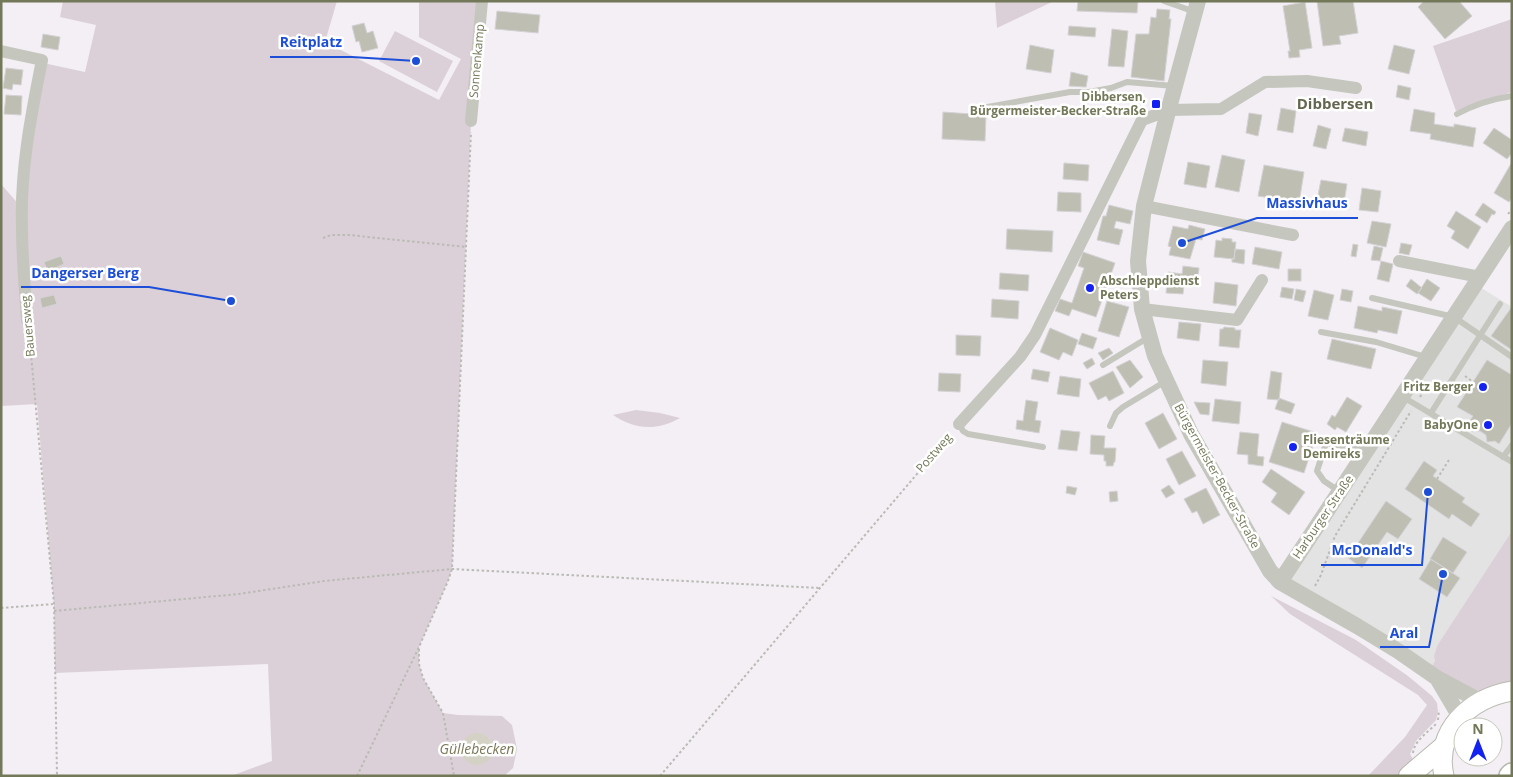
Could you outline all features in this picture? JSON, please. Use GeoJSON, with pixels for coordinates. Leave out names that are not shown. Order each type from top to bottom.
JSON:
{"type":"FeatureCollection","features":[{"type":"Feature","properties":{"kind":"main road"},"geometry":{"type":"LineString","coordinates":[[1444,776],[1443,747],[1450,730],[1460,716],[1480,701],[1512,691]]}},
{"type":"Feature","properties":{"kind":"main road"},"geometry":{"type":"LineString","coordinates":[[1415,770],[1443,747]]}},
{"type":"Feature","properties":{"kind":"street","name":"Sonnenkamp"},"geometry":{"type":"LineString","coordinates":[[471,121],[482,1]]}},
{"type":"Feature","properties":{"kind":"street","name":"Bürgermeister-Becker-Straße"},"geometry":{"type":"LineString","coordinates":[[1197,7],[1144,206],[1138,260],[1142,309],[1155,356],[1191,434],[1245,530],[1270,571],[1280,582]]}},
{"type":"Feature","properties":{"kind":"street","name":"Bauersweg"},"geometry":{"type":"LineString","coordinates":[[1,51],[42,60],[24,171],[22,227],[27,320]]}},
{"type":"Feature","properties":{"kind":"street"},"geometry":{"type":"LineString","coordinates":[[1169,110],[1221,109],[1265,82],[1307,81],[1356,88]]}},
{"type":"Feature","properties":{"kind":"street","name":"Postweg"},"geometry":{"type":"LineString","coordinates":[[959,424],[1020,357],[1035,335],[1142,120],[1169,110]]}},
{"type":"Feature","properties":{"kind":"street"},"geometry":{"type":"LineString","coordinates":[[1144,206],[1293,235]]}},
{"type":"Feature","properties":{"kind":"street","name":"Harburger Straße"},"geometry":{"type":"LineString","coordinates":[[1280,582],[1367,450],[1409,400],[1427,358],[1512,228]]}},
{"type":"Feature","properties":{"kind":"street"},"geometry":{"type":"LineString","coordinates":[[1399,262],[1480,277]]}},
{"type":"Feature","properties":{"kind":"street"},"geometry":{"type":"LineString","coordinates":[[1142,309],[1237,320],[1262,280]]}},
{"type":"Feature","properties":{"kind":"street"},"geometry":{"type":"LineString","coordinates":[[1280,582],[1398,651],[1437,678],[1480,701]]}},
{"type":"Feature","properties":{"kind":"street"},"geometry":{"type":"LineString","coordinates":[[1437,678],[1460,716]]}},
{"type":"Feature","properties":{"kind":"lane"},"geometry":{"type":"LineString","coordinates":[[1164,1],[1197,7]]}},
{"type":"Feature","properties":{"kind":"lane"},"geometry":{"type":"LineString","coordinates":[[982,108],[1070,92],[1096,91],[1127,82],[1176,86]]}},
{"type":"Feature","properties":{"kind":"lane"},"geometry":{"type":"LineString","coordinates":[[1457,114],[1473,105],[1512,96]]}},
{"type":"Feature","properties":{"kind":"lane"},"geometry":{"type":"LineString","coordinates":[[1372,298],[1454,317],[1512,357]]}},
{"type":"Feature","properties":{"kind":"lane"},"geometry":{"type":"LineString","coordinates":[[1431,414],[1500,304]]}},
{"type":"Feature","properties":{"kind":"lane"},"geometry":{"type":"LineString","coordinates":[[1320,332],[1376,342],[1427,358]]}},
{"type":"Feature","properties":{"kind":"lane"},"geometry":{"type":"LineString","coordinates":[[1103,365],[1150,337]]}},
{"type":"Feature","properties":{"kind":"lane"},"geometry":{"type":"LineString","coordinates":[[1110,426],[1116,413],[1123,407],[1166,381]]}},
{"type":"Feature","properties":{"kind":"lane"},"geometry":{"type":"LineString","coordinates":[[1409,400],[1512,462]]}},
{"type":"Feature","properties":{"kind":"lane"},"geometry":{"type":"LineString","coordinates":[[959,424],[963,432],[968,434],[1043,448]]}},
{"type":"Feature","properties":{"kind":"lane"},"geometry":{"type":"LineString","coordinates":[[1340,491],[1324,482],[1317,471],[1326,443],[1367,450]]}},
{"type":"Feature","properties":{"kind":"lane"},"geometry":{"type":"LineString","coordinates":[[1503,457],[1512,445]]}},
{"type":"Feature","properties":{"kind":"path"},"geometry":{"type":"LineString","coordinates":[[357,776],[419,647],[452,569],[471,121]]}},
{"type":"Feature","properties":{"kind":"path"},"geometry":{"type":"LineString","coordinates":[[323,238],[331,235],[348,235],[466,247]]}},
{"type":"Feature","properties":{"kind":"path","name":"Bauersweg"},"geometry":{"type":"LineString","coordinates":[[27,320],[54,604],[57,776]]}},
{"type":"Feature","properties":{"kind":"path"},"geometry":{"type":"LineString","coordinates":[[1309,598],[1321,575],[1335,536],[1409,400],[1430,380]]}},
{"type":"Feature","properties":{"kind":"path","name":"Postweg"},"geometry":{"type":"LineString","coordinates":[[660,776],[959,424]]}},
{"type":"Feature","properties":{"kind":"path"},"geometry":{"type":"LineString","coordinates":[[1437,479],[1450,460]]}},
{"type":"Feature","properties":{"kind":"path"},"geometry":{"type":"LineString","coordinates":[[54,611],[239,594],[324,581],[452,569],[820,588]]}},
{"type":"Feature","properties":{"kind":"path"},"geometry":{"type":"LineString","coordinates":[[1,608],[54,604]]}},
{"type":"Feature","properties":{"kind":"path"},"geometry":{"type":"LineString","coordinates":[[419,647],[419,664],[423,678],[443,714],[454,776]]}},
{"type":"Feature","properties":{"kind":"path"},"geometry":{"type":"LineString","coordinates":[[1415,770],[1413,748],[1437,722],[1440,716],[1439,708]]}},
{"type":"Feature","properties":{"kind":"shaded area"},"geometry":{"type":"Polygon","coordinates":[[[63,1],[337,1],[325,42],[439,100],[461,59],[419,37],[419,1],[482,1],[471,121],[452,569],[419,647],[419,664],[423,678],[443,713],[502,716],[512,725],[517,749],[513,768],[504,776],[231,776],[272,761],[268,664],[55,673],[54,604],[37,404],[1,406],[1,184],[21,207],[43,63],[85,72],[96,25],[60,17],[63,1]],[[489,738],[465,739],[461,748],[490,758],[493,748],[489,738]]]}},
{"type":"Feature","properties":{"kind":"shaded area"},"geometry":{"type":"Polygon","coordinates":[[[995,1],[1054,1],[997,28],[995,1]]]}},
{"type":"Feature","properties":{"kind":"shaded area"},"geometry":{"type":"Polygon","coordinates":[[[1512,19],[1512,92],[1456,111],[1433,46],[1512,19]]]}},
{"type":"Feature","properties":{"kind":"shaded area"},"geometry":{"type":"Polygon","coordinates":[[[395,31],[453,61],[437,92],[379,61],[395,31]]]}},
{"type":"Feature","properties":{"kind":"shaded area"},"geometry":{"type":"Polygon","coordinates":[[[1475,284],[1512,307],[1512,533],[1429,672],[1280,582],[1475,284]]]}},
{"type":"Feature","properties":{"kind":"shaded area"},"geometry":{"type":"Polygon","coordinates":[[[636,410],[680,418],[663,425],[646,427],[630,424],[613,415],[636,410]]]}},
{"type":"Feature","properties":{"kind":"shaded area"},"geometry":{"type":"Polygon","coordinates":[[[1512,531],[1512,687],[1483,693],[1429,672],[1435,661],[1434,656],[1437,646],[1512,531]]]}},
{"type":"Feature","properties":{"kind":"shaded area"},"geometry":{"type":"Polygon","coordinates":[[[1271,596],[1356,640],[1408,676],[1432,696],[1437,703],[1438,712],[1436,720],[1416,741],[1410,754],[1415,763],[1401,776],[1368,776],[1405,737],[1427,705],[1418,695],[1290,614],[1271,596]]]}},
{"type":"Feature","properties":{"kind":"water","name":"Güllebecken"},"geometry":{"type":"Polygon","coordinates":[[[477,733],[488,738],[493,749],[488,760],[477,765],[466,760],[461,749],[466,738],[477,733]]]}},
{"type":"Feature","properties":{"kind":"building"},"geometry":{"type":"Polygon","coordinates":[[[1078,1],[1138,1],[1137,13],[1077,11],[1078,1]]]}},
{"type":"Feature","properties":{"kind":"building"},"geometry":{"type":"Polygon","coordinates":[[[1317,1],[1353,1],[1358,33],[1339,36],[1341,44],[1323,46],[1317,1]]]}},
{"type":"Feature","properties":{"kind":"building"},"geometry":{"type":"Polygon","coordinates":[[[1424,1],[1459,1],[1472,16],[1445,39],[1418,7],[1424,1]]]}},
{"type":"Feature","properties":{"kind":"building"},"geometry":{"type":"Polygon","coordinates":[[[1305,2],[1312,48],[1299,50],[1300,57],[1289,58],[1288,51],[1290,51],[1283,6],[1305,2]]]}},
{"type":"Feature","properties":{"kind":"building"},"geometry":{"type":"Polygon","coordinates":[[[1157,9],[1170,10],[1169,19],[1171,19],[1164,81],[1131,77],[1136,34],[1149,34],[1151,17],[1156,18],[1157,9]]]}},
{"type":"Feature","properties":{"kind":"building"},"geometry":{"type":"Polygon","coordinates":[[[497,11],[540,15],[538,33],[495,29],[497,11]]]}},
{"type":"Feature","properties":{"kind":"building"},"geometry":{"type":"Polygon","coordinates":[[[364,23],[367,33],[373,31],[378,48],[362,52],[359,41],[356,42],[352,26],[364,23]]]}},
{"type":"Feature","properties":{"kind":"building"},"geometry":{"type":"Polygon","coordinates":[[[1069,26],[1096,28],[1095,37],[1068,35],[1069,26]]]}},
{"type":"Feature","properties":{"kind":"building"},"geometry":{"type":"Polygon","coordinates":[[[1112,29],[1128,31],[1124,67],[1108,66],[1112,29]]]}},
{"type":"Feature","properties":{"kind":"building"},"geometry":{"type":"Polygon","coordinates":[[[43,34],[60,37],[58,50],[41,47],[43,34]]]}},
{"type":"Feature","properties":{"kind":"building"},"geometry":{"type":"Polygon","coordinates":[[[1030,45],[1054,50],[1051,73],[1026,69],[1030,45]]]}},
{"type":"Feature","properties":{"kind":"building"},"geometry":{"type":"Polygon","coordinates":[[[1394,45],[1415,50],[1409,74],[1388,69],[1394,45]]]}},
{"type":"Feature","properties":{"kind":"building"},"geometry":{"type":"Polygon","coordinates":[[[6,68],[23,70],[21,85],[13,84],[12,90],[3,88],[6,68]]]}},
{"type":"Feature","properties":{"kind":"building"},"geometry":{"type":"Polygon","coordinates":[[[1071,72],[1088,76],[1086,87],[1069,86],[1071,72]]]}},
{"type":"Feature","properties":{"kind":"building"},"geometry":{"type":"Polygon","coordinates":[[[1398,85],[1411,88],[1409,100],[1396,97],[1398,85]]]}},
{"type":"Feature","properties":{"kind":"building"},"geometry":{"type":"Polygon","coordinates":[[[6,95],[22,96],[21,115],[4,114],[6,95]]]}},
{"type":"Feature","properties":{"kind":"building"},"geometry":{"type":"Polygon","coordinates":[[[1281,108],[1296,111],[1293,133],[1277,130],[1281,108]]]}},
{"type":"Feature","properties":{"kind":"building"},"geometry":{"type":"Polygon","coordinates":[[[1414,109],[1435,113],[1434,124],[1454,127],[1454,124],[1476,128],[1473,147],[1430,139],[1431,134],[1410,131],[1414,109]]]}},
{"type":"Feature","properties":{"kind":"building"},"geometry":{"type":"Polygon","coordinates":[[[943,112],[986,115],[985,141],[942,139],[943,112]]]}},
{"type":"Feature","properties":{"kind":"building"},"geometry":{"type":"Polygon","coordinates":[[[1249,113],[1262,115],[1258,136],[1246,133],[1249,113]]]}},
{"type":"Feature","properties":{"kind":"building"},"geometry":{"type":"Polygon","coordinates":[[[1318,125],[1331,129],[1326,149],[1313,146],[1318,125]]]}},
{"type":"Feature","properties":{"kind":"building"},"geometry":{"type":"Polygon","coordinates":[[[1345,128],[1368,132],[1366,146],[1342,141],[1345,128]]]}},
{"type":"Feature","properties":{"kind":"building"},"geometry":{"type":"Polygon","coordinates":[[[1494,128],[1512,140],[1512,153],[1507,159],[1483,143],[1494,128]]]}},
{"type":"Feature","properties":{"kind":"building"},"geometry":{"type":"Polygon","coordinates":[[[1222,155],[1245,160],[1239,192],[1215,187],[1222,155]]]}},
{"type":"Feature","properties":{"kind":"building"},"geometry":{"type":"Polygon","coordinates":[[[1188,162],[1210,166],[1206,188],[1184,184],[1188,162]]]}},
{"type":"Feature","properties":{"kind":"building"},"geometry":{"type":"Polygon","coordinates":[[[1512,162],[1512,198],[1509,202],[1494,193],[1512,162]]]}},
{"type":"Feature","properties":{"kind":"building"},"geometry":{"type":"Polygon","coordinates":[[[1064,163],[1089,165],[1088,181],[1063,179],[1064,163]]]}},
{"type":"Feature","properties":{"kind":"building"},"geometry":{"type":"Polygon","coordinates":[[[1264,165],[1304,172],[1299,203],[1258,196],[1264,165]]]}},
{"type":"Feature","properties":{"kind":"building"},"geometry":{"type":"Polygon","coordinates":[[[1321,180],[1347,184],[1343,209],[1316,205],[1321,180]]]}},
{"type":"Feature","properties":{"kind":"building"},"geometry":{"type":"Polygon","coordinates":[[[1362,188],[1381,191],[1378,212],[1359,210],[1362,188]]]}},
{"type":"Feature","properties":{"kind":"building"},"geometry":{"type":"Polygon","coordinates":[[[1058,192],[1081,193],[1081,212],[1057,211],[1058,192]]]}},
{"type":"Feature","properties":{"kind":"building"},"geometry":{"type":"Polygon","coordinates":[[[1483,203],[1496,212],[1494,215],[1492,214],[1487,223],[1475,215],[1483,203]]]}},
{"type":"Feature","properties":{"kind":"building"},"geometry":{"type":"Polygon","coordinates":[[[1109,205],[1133,211],[1130,224],[1116,221],[1114,228],[1123,230],[1119,245],[1097,240],[1103,216],[1106,216],[1109,205]]]}},
{"type":"Feature","properties":{"kind":"building"},"geometry":{"type":"Polygon","coordinates":[[[1456,211],[1481,227],[1468,249],[1451,238],[1455,231],[1447,226],[1456,211]]]}},
{"type":"Feature","properties":{"kind":"building"},"geometry":{"type":"Polygon","coordinates":[[[1372,221],[1391,224],[1386,247],[1367,243],[1372,221]]]}},
{"type":"Feature","properties":{"kind":"building"},"geometry":{"type":"Polygon","coordinates":[[[1189,225],[1205,229],[1202,240],[1196,239],[1190,259],[1169,255],[1171,247],[1168,246],[1173,226],[1188,229],[1189,225]]]}},
{"type":"Feature","properties":{"kind":"building"},"geometry":{"type":"Polygon","coordinates":[[[1007,229],[1053,231],[1052,252],[1006,249],[1007,229]]]}},
{"type":"Feature","properties":{"kind":"building"},"geometry":{"type":"Polygon","coordinates":[[[1222,238],[1232,239],[1232,242],[1236,242],[1234,259],[1214,257],[1216,240],[1222,241],[1222,238]]]}},
{"type":"Feature","properties":{"kind":"building"},"geometry":{"type":"Polygon","coordinates":[[[1401,243],[1412,245],[1409,255],[1399,253],[1401,243]]]}},
{"type":"Feature","properties":{"kind":"building"},"geometry":{"type":"Polygon","coordinates":[[[1353,244],[1358,245],[1356,257],[1351,256],[1353,244]]]}},
{"type":"Feature","properties":{"kind":"building"},"geometry":{"type":"Polygon","coordinates":[[[1374,246],[1383,248],[1380,261],[1371,260],[1374,246]]]}},
{"type":"Feature","properties":{"kind":"building"},"geometry":{"type":"Polygon","coordinates":[[[1255,247],[1282,252],[1279,269],[1252,264],[1255,247]]]}},
{"type":"Feature","properties":{"kind":"building"},"geometry":{"type":"Polygon","coordinates":[[[1235,249],[1245,250],[1244,264],[1232,262],[1235,249]]]}},
{"type":"Feature","properties":{"kind":"building"},"geometry":{"type":"Polygon","coordinates":[[[1083,252],[1115,263],[1096,317],[1072,309],[1069,316],[1055,311],[1060,299],[1072,303],[1084,268],[1078,266],[1083,252]]]}},
{"type":"Feature","properties":{"kind":"building"},"geometry":{"type":"Polygon","coordinates":[[[61,256],[64,264],[57,267],[59,275],[50,278],[44,262],[61,256]]]}},
{"type":"Feature","properties":{"kind":"building"},"geometry":{"type":"Polygon","coordinates":[[[1381,261],[1393,264],[1389,282],[1377,279],[1381,261]]]}},
{"type":"Feature","properties":{"kind":"building"},"geometry":{"type":"Polygon","coordinates":[[[1183,266],[1199,268],[1198,277],[1185,276],[1183,294],[1166,293],[1168,272],[1182,274],[1183,266]]]}},
{"type":"Feature","properties":{"kind":"building"},"geometry":{"type":"Polygon","coordinates":[[[1288,269],[1301,269],[1301,281],[1288,281],[1288,269]]]}},
{"type":"Feature","properties":{"kind":"building"},"geometry":{"type":"Polygon","coordinates":[[[1000,273],[1029,275],[1028,291],[999,289],[1000,273]]]}},
{"type":"Feature","properties":{"kind":"building"},"geometry":{"type":"Polygon","coordinates":[[[1411,279],[1422,288],[1417,294],[1406,286],[1411,279]]]}},
{"type":"Feature","properties":{"kind":"building"},"geometry":{"type":"Polygon","coordinates":[[[1427,279],[1440,288],[1431,301],[1418,293],[1427,279]]]}},
{"type":"Feature","properties":{"kind":"building"},"geometry":{"type":"Polygon","coordinates":[[[1215,282],[1238,285],[1236,306],[1213,303],[1215,282]]]}},
{"type":"Feature","properties":{"kind":"building"},"geometry":{"type":"Polygon","coordinates":[[[1282,287],[1294,289],[1292,299],[1280,297],[1282,287]]]}},
{"type":"Feature","properties":{"kind":"building"},"geometry":{"type":"Polygon","coordinates":[[[1296,289],[1306,291],[1303,302],[1294,300],[1296,289]]]}},
{"type":"Feature","properties":{"kind":"building"},"geometry":{"type":"Polygon","coordinates":[[[1342,289],[1353,291],[1351,302],[1340,300],[1342,289]]]}},
{"type":"Feature","properties":{"kind":"building"},"geometry":{"type":"Polygon","coordinates":[[[1314,290],[1334,295],[1328,320],[1308,316],[1314,290]]]}},
{"type":"Feature","properties":{"kind":"building"},"geometry":{"type":"Polygon","coordinates":[[[54,295],[57,304],[42,308],[40,298],[54,295]]]}},
{"type":"Feature","properties":{"kind":"building"},"geometry":{"type":"Polygon","coordinates":[[[992,299],[1019,301],[1018,319],[991,317],[992,299]]]}},
{"type":"Feature","properties":{"kind":"building"},"geometry":{"type":"Polygon","coordinates":[[[1107,301],[1129,307],[1119,337],[1098,331],[1107,301]]]}},
{"type":"Feature","properties":{"kind":"building"},"geometry":{"type":"Polygon","coordinates":[[[1358,306],[1382,311],[1382,307],[1402,311],[1397,334],[1378,330],[1377,333],[1354,328],[1358,306]]]}},
{"type":"Feature","properties":{"kind":"building"},"geometry":{"type":"Polygon","coordinates":[[[1512,308],[1512,350],[1491,336],[1512,308]]]}},
{"type":"Feature","properties":{"kind":"building"},"geometry":{"type":"Polygon","coordinates":[[[1179,322],[1201,324],[1199,341],[1177,338],[1179,322]]]}},
{"type":"Feature","properties":{"kind":"building"},"geometry":{"type":"Polygon","coordinates":[[[1224,327],[1241,330],[1239,348],[1219,346],[1220,329],[1224,327]]]}},
{"type":"Feature","properties":{"kind":"building"},"geometry":{"type":"Polygon","coordinates":[[[1050,328],[1078,340],[1072,356],[1063,352],[1059,360],[1040,352],[1050,328]]]}},
{"type":"Feature","properties":{"kind":"building"},"geometry":{"type":"Polygon","coordinates":[[[1082,333],[1097,338],[1093,349],[1078,344],[1082,333]]]}},
{"type":"Feature","properties":{"kind":"building"},"geometry":{"type":"Polygon","coordinates":[[[956,335],[981,336],[980,356],[956,355],[956,335]]]}},
{"type":"Feature","properties":{"kind":"building"},"geometry":{"type":"Polygon","coordinates":[[[1332,339],[1376,349],[1371,369],[1327,359],[1332,339]]]}},
{"type":"Feature","properties":{"kind":"building"},"geometry":{"type":"Polygon","coordinates":[[[1109,348],[1113,353],[1103,360],[1098,353],[1109,348]]]}},
{"type":"Feature","properties":{"kind":"building"},"geometry":{"type":"Polygon","coordinates":[[[1092,358],[1095,364],[1087,369],[1083,363],[1092,358]]]}},
{"type":"Feature","properties":{"kind":"building"},"geometry":{"type":"Polygon","coordinates":[[[1130,360],[1143,377],[1130,388],[1116,367],[1130,360]]]}},
{"type":"Feature","properties":{"kind":"building"},"geometry":{"type":"Polygon","coordinates":[[[1203,360],[1228,362],[1226,386],[1201,383],[1203,360]]]}},
{"type":"Feature","properties":{"kind":"building"},"geometry":{"type":"Polygon","coordinates":[[[1487,360],[1512,375],[1512,423],[1499,444],[1495,441],[1487,442],[1486,435],[1480,431],[1471,431],[1468,423],[1473,416],[1457,407],[1487,360]]]}},
{"type":"Feature","properties":{"kind":"building"},"geometry":{"type":"Polygon","coordinates":[[[1033,369],[1050,372],[1048,382],[1031,379],[1033,369]]]}},
{"type":"Feature","properties":{"kind":"building"},"geometry":{"type":"Polygon","coordinates":[[[1113,371],[1124,393],[1109,401],[1106,396],[1098,400],[1089,383],[1113,371]]]}},
{"type":"Feature","properties":{"kind":"building"},"geometry":{"type":"Polygon","coordinates":[[[1271,371],[1282,373],[1279,400],[1267,399],[1271,371]]]}},
{"type":"Feature","properties":{"kind":"building"},"geometry":{"type":"Polygon","coordinates":[[[939,373],[961,374],[960,392],[938,391],[939,373]]]}},
{"type":"Feature","properties":{"kind":"building"},"geometry":{"type":"Polygon","coordinates":[[[1060,376],[1081,379],[1079,397],[1057,394],[1060,376]]]}},
{"type":"Feature","properties":{"kind":"building"},"geometry":{"type":"Polygon","coordinates":[[[1347,397],[1362,406],[1346,432],[1337,427],[1335,430],[1327,424],[1332,415],[1335,417],[1347,397]]]}},
{"type":"Feature","properties":{"kind":"building"},"geometry":{"type":"Polygon","coordinates":[[[1279,398],[1295,404],[1291,414],[1275,409],[1279,398]]]}},
{"type":"Feature","properties":{"kind":"building"},"geometry":{"type":"Polygon","coordinates":[[[1215,399],[1241,402],[1239,424],[1212,421],[1215,399]]]}},
{"type":"Feature","properties":{"kind":"building"},"geometry":{"type":"Polygon","coordinates":[[[1026,400],[1038,402],[1035,420],[1041,421],[1039,433],[1016,429],[1017,420],[1023,421],[1026,400]]]}},
{"type":"Feature","properties":{"kind":"building"},"geometry":{"type":"Polygon","coordinates":[[[1194,402],[1210,403],[1209,415],[1200,414],[1194,402]]]}},
{"type":"Feature","properties":{"kind":"building"},"geometry":{"type":"Polygon","coordinates":[[[1163,413],[1177,439],[1159,449],[1145,423],[1163,413]]]}},
{"type":"Feature","properties":{"kind":"building","name":"Fliesenträume Demireks"},"geometry":{"type":"Polygon","coordinates":[[[1282,422],[1317,433],[1304,473],[1269,462],[1282,422]]]}},
{"type":"Feature","properties":{"kind":"building"},"geometry":{"type":"Polygon","coordinates":[[[1061,430],[1080,432],[1077,451],[1058,449],[1061,430]]]}},
{"type":"Feature","properties":{"kind":"building"},"geometry":{"type":"Polygon","coordinates":[[[1240,432],[1259,434],[1257,456],[1264,457],[1263,466],[1248,464],[1248,455],[1237,454],[1240,432]]]}},
{"type":"Feature","properties":{"kind":"building"},"geometry":{"type":"Polygon","coordinates":[[[1091,435],[1105,436],[1104,448],[1116,448],[1113,466],[1106,466],[1104,455],[1090,454],[1091,435]]]}},
{"type":"Feature","properties":{"kind":"building"},"geometry":{"type":"Polygon","coordinates":[[[1182,451],[1196,476],[1179,485],[1166,459],[1182,451]]]}},
{"type":"Feature","properties":{"kind":"building"},"geometry":{"type":"Polygon","coordinates":[[[1424,461],[1437,470],[1433,476],[1465,498],[1462,502],[1480,514],[1471,527],[1452,514],[1449,519],[1405,489],[1424,461]]]}},
{"type":"Feature","properties":{"kind":"building"},"geometry":{"type":"Polygon","coordinates":[[[1271,469],[1305,492],[1289,515],[1271,502],[1277,493],[1262,482],[1271,469]]]}},
{"type":"Feature","properties":{"kind":"building"},"geometry":{"type":"Polygon","coordinates":[[[1169,485],[1175,493],[1166,498],[1161,490],[1169,485]]]}},
{"type":"Feature","properties":{"kind":"building"},"geometry":{"type":"Polygon","coordinates":[[[1067,486],[1077,488],[1075,495],[1066,493],[1067,486]]]}},
{"type":"Feature","properties":{"kind":"building"},"geometry":{"type":"Polygon","coordinates":[[[1206,488],[1220,515],[1203,524],[1197,511],[1192,513],[1184,499],[1206,488]]]}},
{"type":"Feature","properties":{"kind":"building"},"geometry":{"type":"Polygon","coordinates":[[[1117,491],[1118,501],[1110,502],[1109,492],[1117,491]]]}},
{"type":"Feature","properties":{"kind":"building"},"geometry":{"type":"Polygon","coordinates":[[[1386,501],[1412,519],[1398,539],[1387,532],[1362,568],[1348,558],[1386,501]]]}},
{"type":"Feature","properties":{"kind":"building"},"geometry":{"type":"Polygon","coordinates":[[[1443,537],[1467,552],[1453,573],[1430,559],[1443,537]]]}},
{"type":"Feature","properties":{"kind":"building"},"geometry":{"type":"Polygon","coordinates":[[[1431,559],[1460,578],[1447,597],[1419,579],[1431,559]]]}},
{"type":"Feature","properties":{"kind":"place","name":"Reitplatz"},"geometry":{"type":"Point","coordinates":[416,61]}},
{"type":"Feature","properties":{"kind":"place","name":"Dibbersen, Bürgermeister-Becker-Straße"},"geometry":{"type":"Point","coordinates":[1156,104]}},
{"type":"Feature","properties":{"kind":"place","name":"Massivhaus"},"geometry":{"type":"Point","coordinates":[1182,243]}},
{"type":"Feature","properties":{"kind":"place","name":"Abschleppdienst Peters"},"geometry":{"type":"Point","coordinates":[1090,288]}},
{"type":"Feature","properties":{"kind":"place","name":"Dangerser Berg"},"geometry":{"type":"Point","coordinates":[231,301]}},
{"type":"Feature","properties":{"kind":"place","name":"Fritz Berger"},"geometry":{"type":"Point","coordinates":[1483,387]}},
{"type":"Feature","properties":{"kind":"place","name":"BabyOne"},"geometry":{"type":"Point","coordinates":[1488,425]}},
{"type":"Feature","properties":{"kind":"place","name":"Fliesenträume Demireks"},"geometry":{"type":"Point","coordinates":[1293,447]}},
{"type":"Feature","properties":{"kind":"place","name":"McDonald's"},"geometry":{"type":"Point","coordinates":[1428,492]}},
{"type":"Feature","properties":{"kind":"place","name":"Aral"},"geometry":{"type":"Point","coordinates":[1443,574]}},
{"type":"Feature","properties":{"kind":"district","name":"Dibbersen"},"geometry":{"type":"Point","coordinates":[1335,104]}}]}
